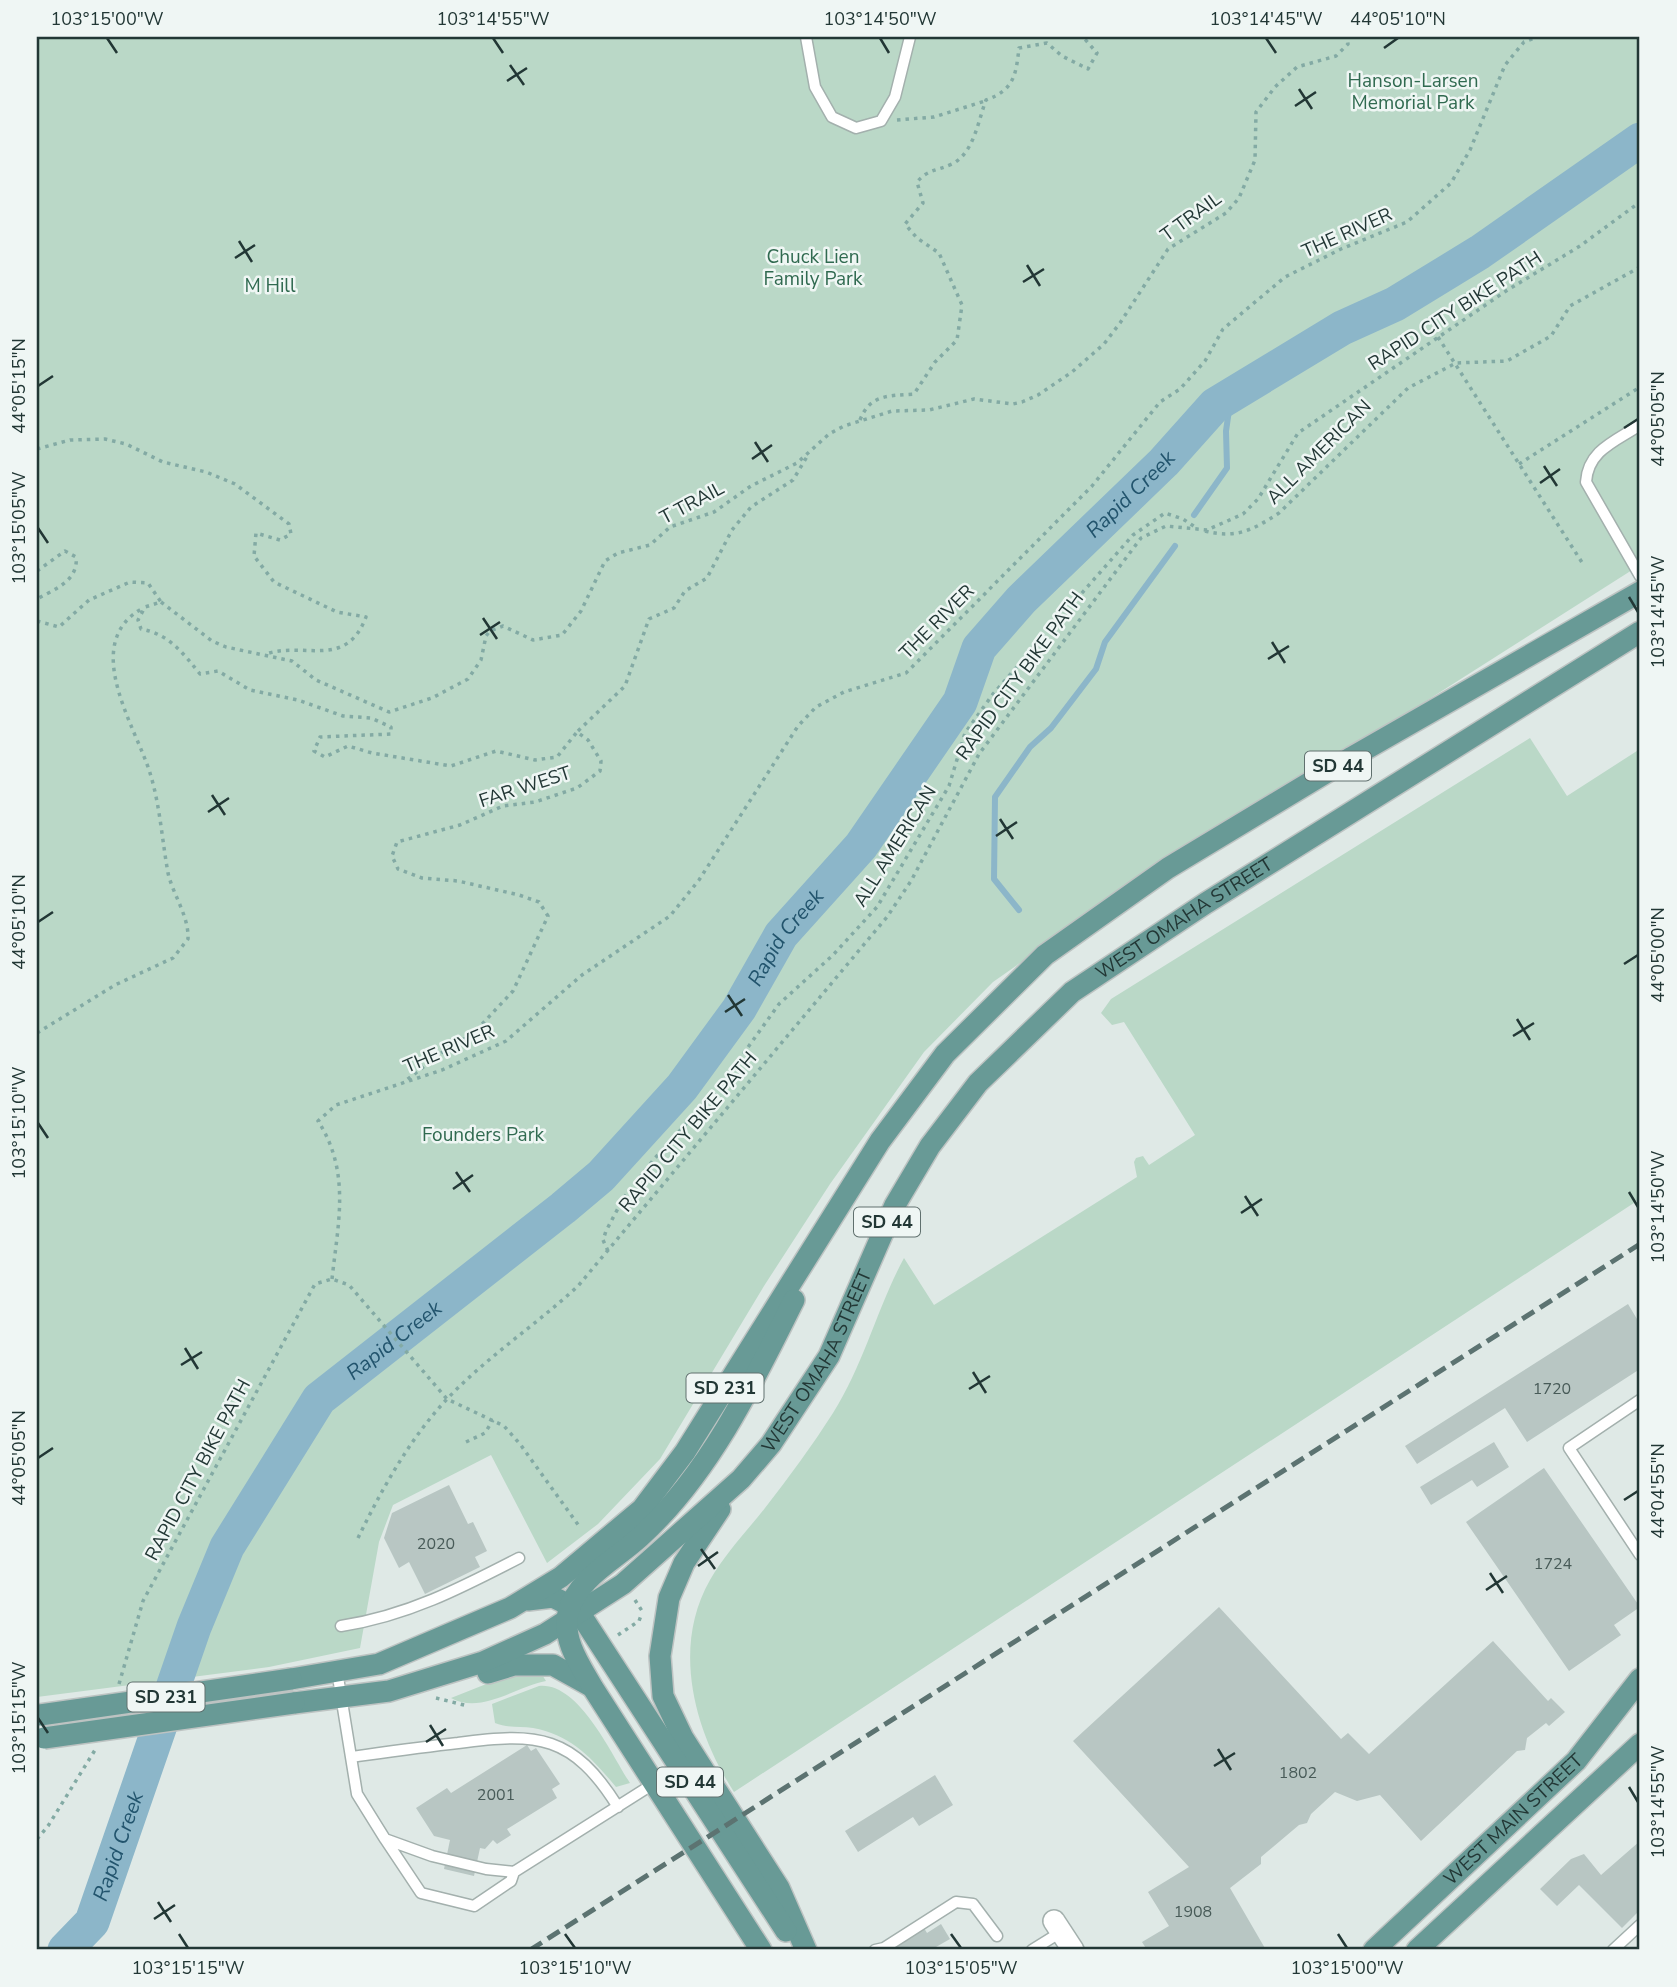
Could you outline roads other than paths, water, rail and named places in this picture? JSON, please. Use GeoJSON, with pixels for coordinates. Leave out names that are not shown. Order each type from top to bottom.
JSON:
{"type":"FeatureCollection","features":[{"type":"Feature","properties":{"kind":"main road","name":"SD 44"},"geometry":{"type":"LineString","coordinates":[[836,1214],[880,1140],[945,1054],[1045,954],[1191,855],[1352,757],[1640,592]]}},
{"type":"Feature","properties":{"kind":"main road","name":"WEST OMAHA STREET"},"geometry":{"type":"LineString","coordinates":[[40,1739],[388,1691],[483,1662],[623,1584],[741,1479],[771,1444],[829,1356],[895,1205],[930,1146],[978,1083],[1072,992],[1206,903],[1640,632]]}},
{"type":"Feature","properties":{"kind":"main road","name":"SD 231"},"geometry":{"type":"LineString","coordinates":[[39,1715],[379,1664],[470,1628],[524,1601],[602,1545],[642,1509],[665,1482],[836,1214]]}},
{"type":"Feature","properties":{"kind":"main road"},"geometry":{"type":"LineString","coordinates":[[524,1601],[553,1597],[573,1613],[583,1584],[642,1535],[676,1497],[722,1436],[776,1336],[836,1214]]}},
{"type":"Feature","properties":{"kind":"main road","name":"SD 44"},"geometry":{"type":"LineString","coordinates":[[741,1479],[684,1563],[669,1598],[661,1633],[661,1681],[668,1711],[779,1888],[806,1950]]}},
{"type":"Feature","properties":{"kind":"main road","name":"SD 44"},"geometry":{"type":"LineString","coordinates":[[573,1613],[571,1647],[593,1688],[761,1950]]}},
{"type":"Feature","properties":{"kind":"main road","name":"SD 44"},"geometry":{"type":"LineString","coordinates":[[573,1613],[680,1767],[799,1950]]}},
{"type":"Feature","properties":{"kind":"main road"},"geometry":{"type":"LineString","coordinates":[[388,1691],[403,1701],[497,1669],[534,1663],[560,1667],[593,1688]]}},
{"type":"Feature","properties":{"kind":"main road","name":"WEST MAIN STREET"},"geometry":{"type":"LineString","coordinates":[[1374,1950],[1577,1761],[1640,1679]]}},
{"type":"Feature","properties":{"kind":"main road","name":"WEST MAIN STREET"},"geometry":{"type":"LineString","coordinates":[[1417,1950],[1640,1744]]}},
{"type":"Feature","properties":{"kind":"street"},"geometry":{"type":"LineString","coordinates":[[1057,1926],[1073,1950]]}},
{"type":"Feature","properties":{"kind":"lane"},"geometry":{"type":"LineString","coordinates":[[806,37],[816,87],[832,117],[856,128],[881,121],[895,97],[910,37]]}},
{"type":"Feature","properties":{"kind":"lane"},"geometry":{"type":"LineString","coordinates":[[1640,425],[1594,456],[1588,464],[1586,482],[1640,576]]}},
{"type":"Feature","properties":{"kind":"lane"},"geometry":{"type":"LineString","coordinates":[[1640,1401],[1569,1448],[1640,1555]]}},
{"type":"Feature","properties":{"kind":"lane"},"geometry":{"type":"LineString","coordinates":[[341,1626],[381,1620],[430,1603],[519,1558]]}},
{"type":"Feature","properties":{"kind":"lane"},"geometry":{"type":"LineString","coordinates":[[337,1671],[357,1794],[421,1893],[474,1906],[511,1881],[514,1872]]}},
{"type":"Feature","properties":{"kind":"lane"},"geometry":{"type":"LineString","coordinates":[[351,1757],[508,1736],[541,1739],[587,1765],[599,1776],[618,1807]]}},
{"type":"Feature","properties":{"kind":"lane"},"geometry":{"type":"LineString","coordinates":[[385,1839],[432,1856],[486,1870],[514,1872],[680,1767]]}},
{"type":"Feature","properties":{"kind":"lane"},"geometry":{"type":"LineString","coordinates":[[875,1950],[884,1948],[956,1902],[973,1904],[997,1936]]}},
{"type":"Feature","properties":{"kind":"lane"},"geometry":{"type":"LineString","coordinates":[[1613,1950],[1640,1925]]}},
{"type":"Feature","properties":{"kind":"lane"},"geometry":{"type":"LineString","coordinates":[[1034,1950],[1057,1926]]}},
{"type":"Feature","properties":{"kind":"waterway","name":"Rapid Creek"},"geometry":{"type":"LineString","coordinates":[[65,1950],[92,1922],[194,1627],[227,1547],[319,1399],[601,1176],[682,1087],[739,1009],[781,935],[861,846],[960,702],[979,648],[1021,600],[1164,462],[1215,405],[1342,328],[1395,304],[1480,252],[1640,140]]}},
{"type":"Feature","properties":{"kind":"waterway"},"geometry":{"type":"LineString","coordinates":[[1194,515],[1227,468],[1226,431],[1231,396]]}},
{"type":"Feature","properties":{"kind":"waterway"},"geometry":{"type":"LineString","coordinates":[[1019,910],[994,879],[995,797],[1030,747],[1051,728],[1096,669],[1105,642],[1175,546]]}},
{"type":"Feature","properties":{"kind":"railway"},"geometry":{"type":"LineString","coordinates":[[530,1950],[1640,1244]]}},
{"type":"Feature","properties":{"kind":"park label","name":"Hanson-Larsen Memorial Park"},"geometry":{"type":"Point","coordinates":[1413,92]}},
{"type":"Feature","properties":{"kind":"park label","name":"Chuck Lien Family Park"},"geometry":{"type":"Point","coordinates":[813,268]}},
{"type":"Feature","properties":{"kind":"park label","name":"M Hill"},"geometry":{"type":"Point","coordinates":[270,286]}},
{"type":"Feature","properties":{"kind":"park label","name":"Founders Park"},"geometry":{"type":"Point","coordinates":[483,1135]}}]}
